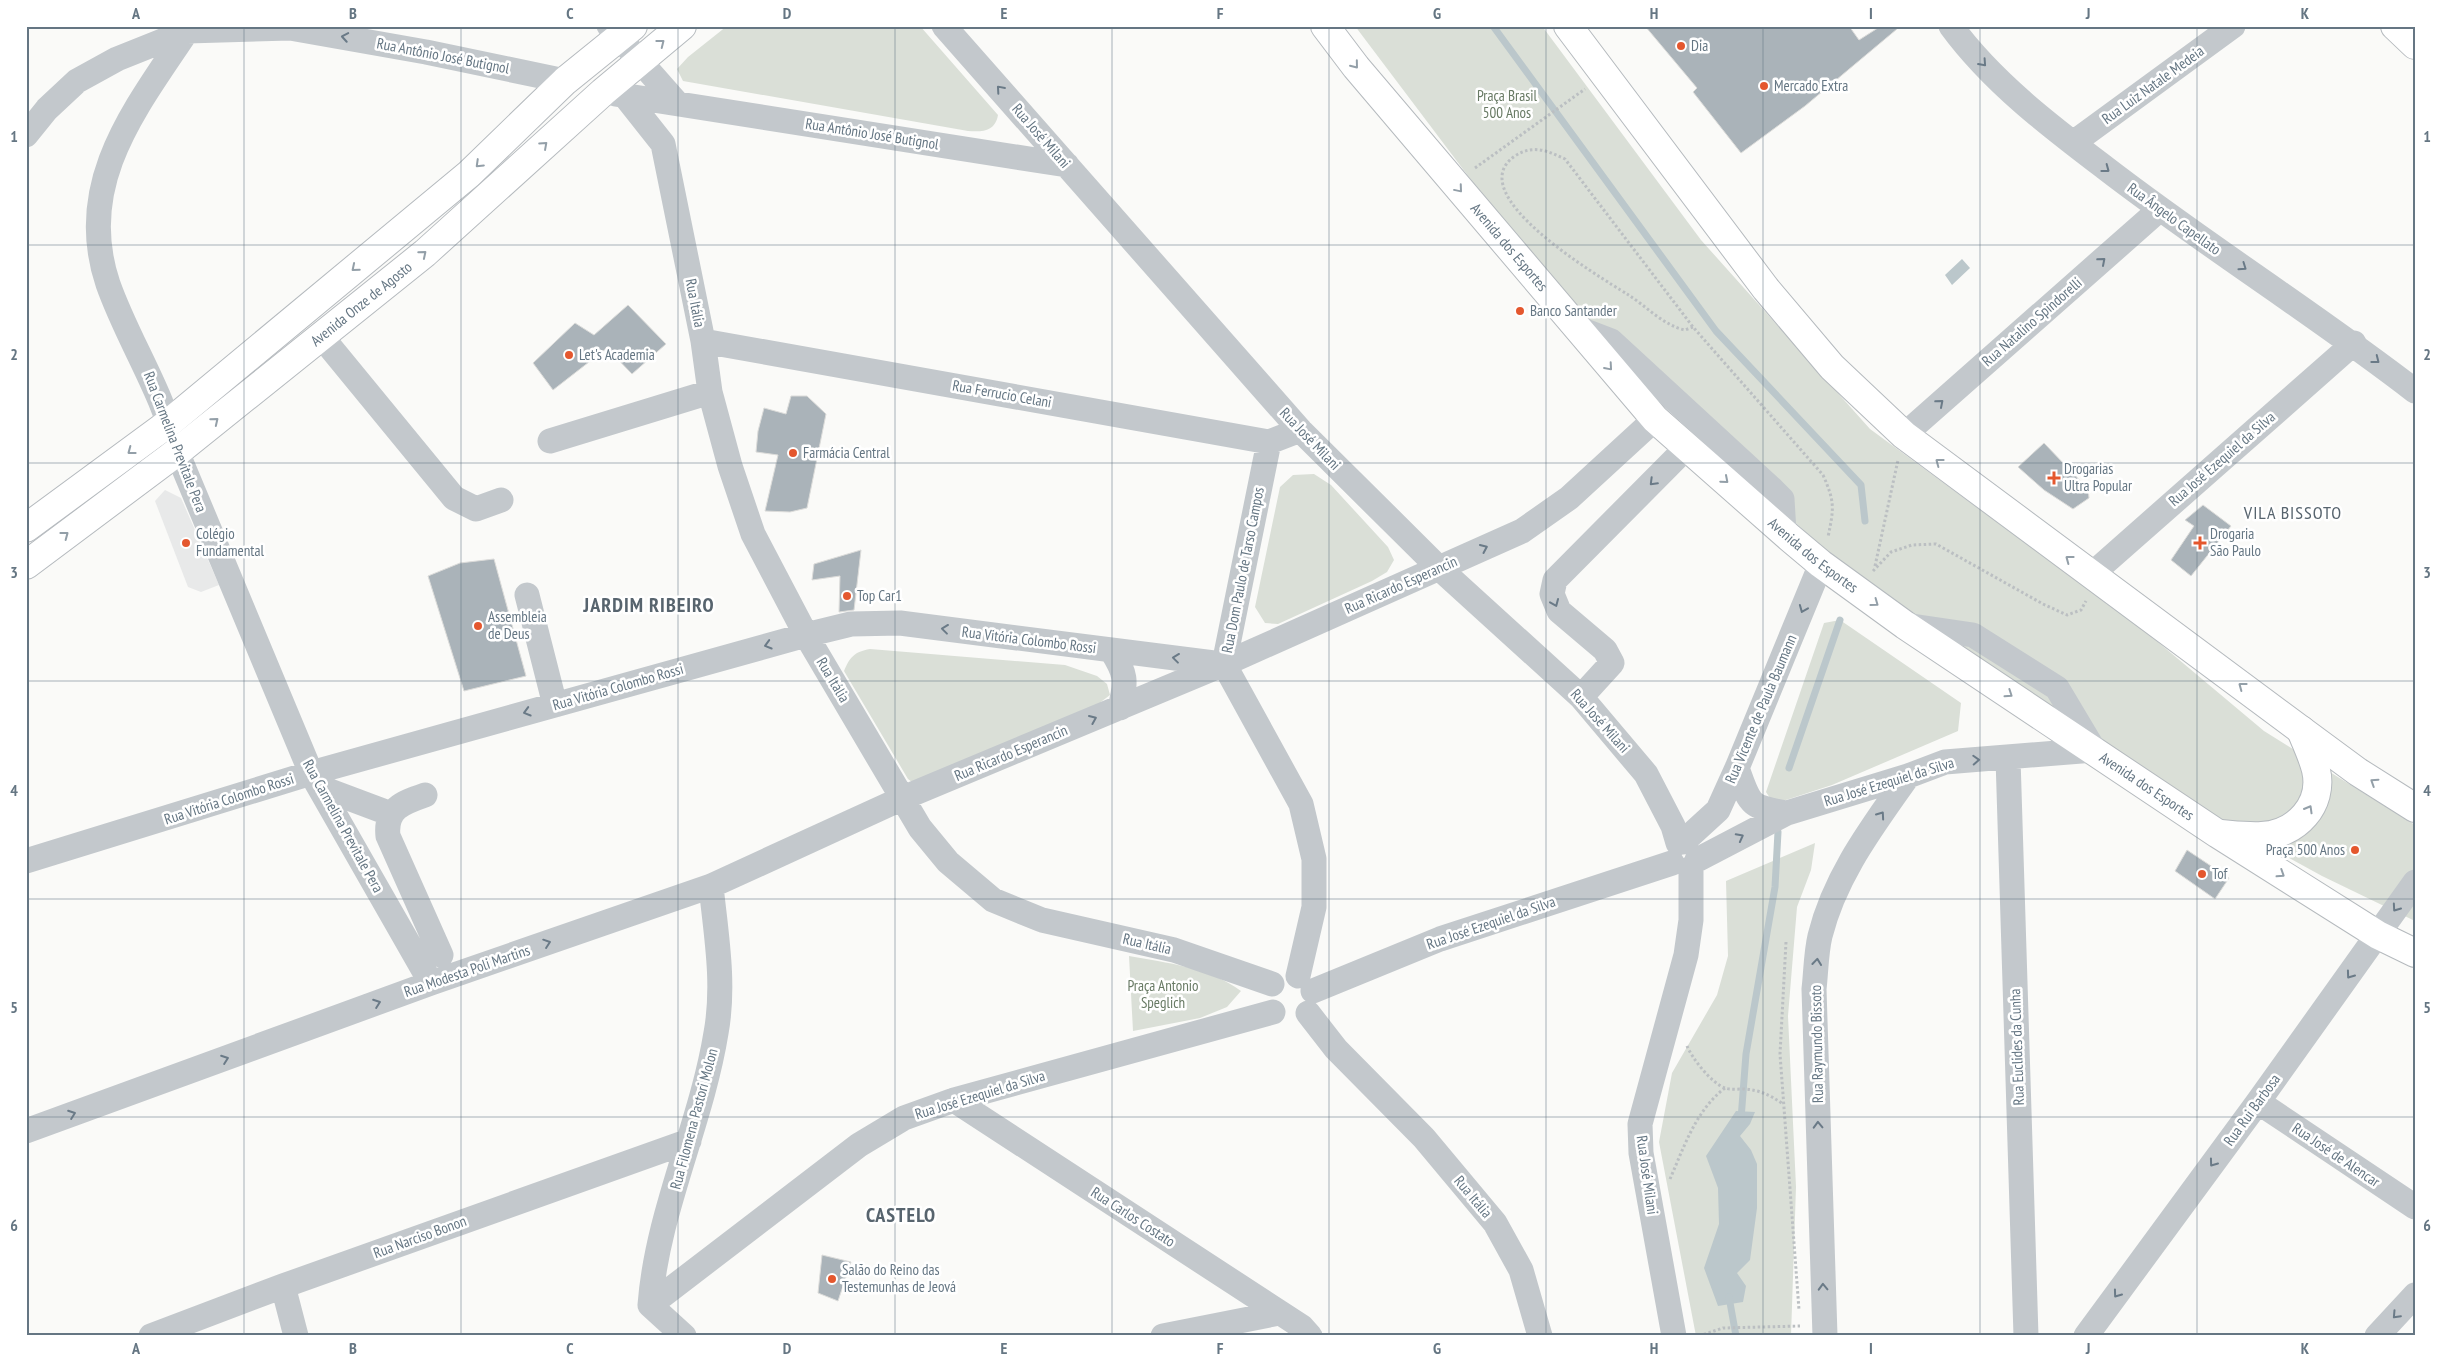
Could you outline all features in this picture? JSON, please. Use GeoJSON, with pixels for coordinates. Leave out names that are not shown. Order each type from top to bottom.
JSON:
{"type":"FeatureCollection","features":[{"type":"Feature","properties":{"kind":"main road","name":"Avenida Onze de Agosto"},"geometry":{"type":"LineString","coordinates":[[26,565],[177,452],[425,253],[614,94],[639,60],[682,26]]}},
{"type":"Feature","properties":{"kind":"main road","name":"Avenida dos Esportes"},"geometry":{"type":"LineString","coordinates":[[1325,26],[1454,183],[1655,419],[1821,564],[1905,625],[2218,834],[2378,935],[2415,954]]}},
{"type":"Feature","properties":{"kind":"main road"},"geometry":{"type":"LineString","coordinates":[[1568,26],[1766,289],[1832,367],[1904,435],[2300,730],[2358,772],[2415,808]]}},
{"type":"Feature","properties":{"kind":"main road"},"geometry":{"type":"LineString","coordinates":[[2395,26],[2415,45]]}},
{"type":"Feature","properties":{"kind":"main road","name":"Avenida Onze de Agosto"},"geometry":{"type":"LineString","coordinates":[[26,528],[170,422],[469,174],[564,81],[620,30]]}},
{"type":"Feature","properties":{"kind":"main road"},"geometry":{"type":"LineString","coordinates":[[2218,834],[2263,836],[2289,830],[2308,814],[2317,793],[2316,770],[2300,730]]}},
{"type":"Feature","properties":{"kind":"street","name":"Rua José Milani"},"geometry":{"type":"LineString","coordinates":[[944,26],[1300,430],[1439,568],[1581,697],[1646,774],[1673,826],[1684,855],[1691,920],[1686,956],[1640,1124],[1641,1153],[1674,1336]]}},
{"type":"Feature","properties":{"kind":"street","name":"Rua Ângelo Capellato"},"geometry":{"type":"LineString","coordinates":[[1951,26],[1999,80],[2073,144],[2159,210],[2354,344],[2415,391]]}},
{"type":"Feature","properties":{"kind":"street","name":"Rua Luiz Natale Medeia"},"geometry":{"type":"LineString","coordinates":[[2073,144],[2233,26]]}},
{"type":"Feature","properties":{"kind":"street","name":"Rua Antônio José Butignol"},"geometry":{"type":"LineString","coordinates":[[26,135],[47,109],[77,80],[117,59],[187,31],[290,28],[426,52],[564,81]]}},
{"type":"Feature","properties":{"kind":"street"},"geometry":{"type":"LineString","coordinates":[[614,94],[663,144],[676,102],[639,60],[620,30]]}},
{"type":"Feature","properties":{"kind":"street","name":"Rua Carmelina Previtale Pera"},"geometry":{"type":"LineString","coordinates":[[187,31],[129,118],[103,179],[98,234],[108,283],[170,422],[177,452],[315,780],[431,983]]}},
{"type":"Feature","properties":{"kind":"street","name":"Rua Antônio José Butignol"},"geometry":{"type":"LineString","coordinates":[[614,94],[676,102],[1067,165]]}},
{"type":"Feature","properties":{"kind":"street","name":"Rua Itália"},"geometry":{"type":"LineString","coordinates":[[663,144],[703,341],[710,392],[730,466],[753,534],[806,635],[920,828],[948,862],[993,900],[1042,920],[1174,950],[1272,984]]}},
{"type":"Feature","properties":{"kind":"street","name":"Rua Natalino Spindorelli"},"geometry":{"type":"LineString","coordinates":[[1904,435],[2159,210]]}},
{"type":"Feature","properties":{"kind":"street"},"geometry":{"type":"LineString","coordinates":[[1577,328],[1612,341],[1773,490],[1782,499],[1784,532]]}},
{"type":"Feature","properties":{"kind":"street"},"geometry":{"type":"LineString","coordinates":[[322,336],[454,498],[476,509],[501,500]]}},
{"type":"Feature","properties":{"kind":"street","name":"Rua Ferrucio Celani"},"geometry":{"type":"LineString","coordinates":[[703,341],[1269,442]]}},
{"type":"Feature","properties":{"kind":"street","name":"Rua José Ezequiel da Silva"},"geometry":{"type":"LineString","coordinates":[[2097,579],[2354,344]]}},
{"type":"Feature","properties":{"kind":"street"},"geometry":{"type":"LineString","coordinates":[[550,441],[710,392]]}},
{"type":"Feature","properties":{"kind":"street","name":"Rua Ricardo Esperancin"},"geometry":{"type":"LineString","coordinates":[[903,798],[1224,664],[1522,531],[1569,498],[1655,419]]}},
{"type":"Feature","properties":{"kind":"street"},"geometry":{"type":"LineString","coordinates":[[1269,442],[1300,430]]}},
{"type":"Feature","properties":{"kind":"street","name":"Rua Dom Paulo de Tarso Campos"},"geometry":{"type":"LineString","coordinates":[[1269,442],[1224,664],[1301,804],[1314,859],[1314,907],[1306,993]]}},
{"type":"Feature","properties":{"kind":"street"},"geometry":{"type":"LineString","coordinates":[[1581,697],[1612,663],[1605,650],[1559,611],[1552,594],[1555,580],[1687,447]]}},
{"type":"Feature","properties":{"kind":"street","name":"Rua Vicente de Paula Baumann"},"geometry":{"type":"LineString","coordinates":[[1684,855],[1718,810],[1821,564]]}},
{"type":"Feature","properties":{"kind":"street"},"geometry":{"type":"LineString","coordinates":[[527,595],[555,705]]}},
{"type":"Feature","properties":{"kind":"street","name":"Rua Vitória Colombo Rossi"},"geometry":{"type":"LineString","coordinates":[[26,861],[315,780],[555,705],[851,624],[900,623],[1224,664]]}},
{"type":"Feature","properties":{"kind":"street"},"geometry":{"type":"LineString","coordinates":[[1111,650],[1124,669],[1125,688],[1120,708]]}},
{"type":"Feature","properties":{"kind":"street","name":"Rua José Ezequiel da Silva"},"geometry":{"type":"LineString","coordinates":[[1306,993],[1440,939],[1684,855],[1787,813],[1908,776],[1945,762],[2094,750]]}},
{"type":"Feature","properties":{"kind":"street","name":"Rua Euclides da Cunha"},"geometry":{"type":"LineString","coordinates":[[2008,758],[2026,1336]]}},
{"type":"Feature","properties":{"kind":"street"},"geometry":{"type":"LineString","coordinates":[[1737,768],[1747,796],[1755,806],[1787,813]]}},
{"type":"Feature","properties":{"kind":"street","name":"Rua Raymundo Bissoto"},"geometry":{"type":"LineString","coordinates":[[1825,1336],[1814,989],[1820,936],[1838,884],[1861,844],[1908,776]]}},
{"type":"Feature","properties":{"kind":"street"},"geometry":{"type":"LineString","coordinates":[[315,780],[391,814]]}},
{"type":"Feature","properties":{"kind":"street"},"geometry":{"type":"LineString","coordinates":[[425,795],[403,803],[391,814],[387,825],[388,836],[441,954]]}},
{"type":"Feature","properties":{"kind":"street","name":"Rua Modesta Poli Martins"},"geometry":{"type":"LineString","coordinates":[[26,1131],[431,983],[711,886],[903,798]]}},
{"type":"Feature","properties":{"kind":"street","name":"Rua Rui Barbosa"},"geometry":{"type":"LineString","coordinates":[[2086,1336],[2258,1102],[2415,882]]}},
{"type":"Feature","properties":{"kind":"street","name":"Rua Filomena Pastori Molon"},"geometry":{"type":"LineString","coordinates":[[650,1305],[656,1254],[689,1140],[716,1034],[721,993],[711,886]]}},
{"type":"Feature","properties":{"kind":"street"},"geometry":{"type":"LineString","coordinates":[[1284,976],[1306,993],[1294,1021],[1279,1017],[1273,1012],[1268,998],[1272,984],[1284,976]]}},
{"type":"Feature","properties":{"kind":"street","name":"Rua Itália"},"geometry":{"type":"LineString","coordinates":[[1306,993],[1336,1049],[1424,1138],[1495,1224],[1521,1270],[1540,1336]]}},
{"type":"Feature","properties":{"kind":"street","name":"Rua José Ezequiel da Silva"},"geometry":{"type":"LineString","coordinates":[[650,1305],[859,1145],[904,1118],[954,1100],[1273,1012]]}},
{"type":"Feature","properties":{"kind":"street","name":"Rua Carlos Costato"},"geometry":{"type":"LineString","coordinates":[[954,1100],[1302,1327],[1310,1336]]}},
{"type":"Feature","properties":{"kind":"street","name":"Rua José de Alencar"},"geometry":{"type":"LineString","coordinates":[[2258,1102],[2415,1207]]}},
{"type":"Feature","properties":{"kind":"street","name":"Rua Narciso Bonon"},"geometry":{"type":"LineString","coordinates":[[151,1336],[283,1286],[689,1140]]}},
{"type":"Feature","properties":{"kind":"street"},"geometry":{"type":"LineString","coordinates":[[283,1286],[296,1336]]}},
{"type":"Feature","properties":{"kind":"street"},"geometry":{"type":"LineString","coordinates":[[2377,1336],[2415,1295]]}},
{"type":"Feature","properties":{"kind":"street"},"geometry":{"type":"LineString","coordinates":[[650,1305],[684,1336]]}},
{"type":"Feature","properties":{"kind":"street"},"geometry":{"type":"LineString","coordinates":[[1163,1336],[1280,1313]]}},
{"type":"Feature","properties":{"kind":"path"},"geometry":{"type":"LineString","coordinates":[[1454,183],[1588,87]]}},
{"type":"Feature","properties":{"kind":"path"},"geometry":{"type":"LineString","coordinates":[[1692,327],[1685,330],[1669,323],[1628,294],[1587,270],[1532,226],[1509,200],[1503,189],[1500,179],[1502,169],[1509,160],[1532,149],[1546,150],[1565,159],[1692,327],[1823,475],[1833,499],[1832,518],[1821,564]]}},
{"type":"Feature","properties":{"kind":"path"},"geometry":{"type":"LineString","coordinates":[[1864,595],[1874,567],[1904,435]]}},
{"type":"Feature","properties":{"kind":"path"},"geometry":{"type":"LineString","coordinates":[[1874,567],[1891,552],[1912,545],[1936,544],[2043,604],[2068,615],[2080,610],[2092,592],[2097,579]]}},
{"type":"Feature","properties":{"kind":"path"},"geometry":{"type":"LineString","coordinates":[[1786,942],[1780,1054],[1801,1336]]}},
{"type":"Feature","properties":{"kind":"path"},"geometry":{"type":"LineString","coordinates":[[1669,1017],[1687,1026],[1685,1041],[1691,1056],[1706,1073],[1725,1088],[1754,1090],[1770,1095],[1783,1104]]}},
{"type":"Feature","properties":{"kind":"path"},"geometry":{"type":"LineString","coordinates":[[1668,1182],[1702,1111],[1725,1088]]}},
{"type":"Feature","properties":{"kind":"path"},"geometry":{"type":"LineString","coordinates":[[1699,1336],[1723,1328],[1764,1325],[1800,1326]]}},
{"type":"Feature","properties":{"kind":"shaded area"},"geometry":{"type":"Polygon","coordinates":[[[1962,259],[1970,268],[1952,285],[1945,275],[1962,259]]]}},
{"type":"Feature","properties":{"kind":"shaded area","name":"Colégio Fundamental"},"geometry":{"type":"Polygon","coordinates":[[[165,490],[181,498],[219,585],[201,592],[188,587],[155,501],[165,490]]]}},
{"type":"Feature","properties":{"kind":"shaded area"},"geometry":{"type":"Polygon","coordinates":[[[1736,1111],[1755,1112],[1750,1124],[1740,1136],[1751,1150],[1757,1164],[1757,1208],[1750,1260],[1737,1273],[1746,1286],[1743,1302],[1718,1306],[1704,1268],[1719,1224],[1718,1188],[1706,1156],[1736,1111]]]}},
{"type":"Feature","properties":{"kind":"green space"},"geometry":{"type":"Polygon","coordinates":[[[727,26],[920,26],[998,115],[996,121],[987,130],[968,131],[683,81],[677,69],[688,57],[727,26]]]}},
{"type":"Feature","properties":{"kind":"green space","name":"Praça Brasil 500 Anos"},"geometry":{"type":"Polygon","coordinates":[[[1355,26],[1542,26],[1701,240],[1870,429],[2140,627],[2264,731],[2415,825],[2415,921],[2322,876],[2203,811],[2006,688],[1828,553],[1576,319],[1355,26]]]}},
{"type":"Feature","properties":{"kind":"green space"},"geometry":{"type":"Polygon","coordinates":[[[1314,474],[1331,485],[1388,547],[1394,560],[1387,572],[1372,581],[1278,624],[1265,623],[1255,607],[1280,487],[1293,475],[1314,474]]]}},
{"type":"Feature","properties":{"kind":"green space"},"geometry":{"type":"Polygon","coordinates":[[[1840,620],[1961,703],[1958,731],[1832,785],[1786,800],[1772,801],[1766,792],[1824,623],[1840,620]]]}},
{"type":"Feature","properties":{"kind":"green space"},"geometry":{"type":"Polygon","coordinates":[[[870,649],[1065,665],[1097,676],[1107,684],[1110,695],[1093,708],[917,786],[908,779],[844,671],[853,656],[870,649]]]}},
{"type":"Feature","properties":{"kind":"green space"},"geometry":{"type":"Polygon","coordinates":[[[1815,843],[1811,870],[1797,907],[1788,1016],[1796,1187],[1791,1336],[1696,1336],[1659,1142],[1672,1073],[1717,995],[1728,956],[1726,881],[1815,843]]]}},
{"type":"Feature","properties":{"kind":"green space","name":"Praça Antonio Speglich"},"geometry":{"type":"Polygon","coordinates":[[[1129,956],[1202,971],[1229,983],[1241,991],[1227,1007],[1200,1018],[1133,1031],[1129,956]]]}},
{"type":"Feature","properties":{"kind":"building","name":"Mercado Extra"},"geometry":{"type":"Polygon","coordinates":[[[1645,26],[1849,26],[1859,40],[1881,26],[1895,26],[1897,29],[1805,106],[1741,153],[1693,92],[1697,88],[1645,26]]]}},
{"type":"Feature","properties":{"kind":"building","name":"Let's Academia"},"geometry":{"type":"Polygon","coordinates":[[[628,305],[666,344],[632,374],[607,348],[553,390],[533,363],[575,323],[594,335],[628,305]]]}},
{"type":"Feature","properties":{"kind":"building","name":"Farmácia Central"},"geometry":{"type":"Polygon","coordinates":[[[791,396],[807,396],[826,414],[807,508],[790,512],[765,511],[778,455],[756,452],[758,431],[764,408],[786,414],[791,396]]]}},
{"type":"Feature","properties":{"kind":"building","name":"Drogarias Ultra Popular"},"geometry":{"type":"Polygon","coordinates":[[[2044,443],[2088,489],[2089,498],[2073,509],[2044,490],[2018,467],[2044,443]]]}},
{"type":"Feature","properties":{"kind":"building","name":"Drogaria São Paulo"},"geometry":{"type":"Polygon","coordinates":[[[2203,505],[2231,526],[2191,576],[2171,560],[2194,526],[2185,520],[2203,505]]]}},
{"type":"Feature","properties":{"kind":"building","name":"Top Car1"},"geometry":{"type":"Polygon","coordinates":[[[861,550],[854,610],[839,612],[840,576],[812,580],[814,564],[861,550]]]}},
{"type":"Feature","properties":{"kind":"building","name":"Assembleia de Deus"},"geometry":{"type":"Polygon","coordinates":[[[494,559],[526,676],[464,691],[428,576],[460,563],[494,559]]]}},
{"type":"Feature","properties":{"kind":"building","name":"Tof"},"geometry":{"type":"Polygon","coordinates":[[[2187,850],[2229,878],[2215,899],[2175,871],[2187,850]]]}},
{"type":"Feature","properties":{"kind":"building","name":"Salão do Reino das Testemunhas de Jeová"},"geometry":{"type":"Polygon","coordinates":[[[822,1255],[851,1262],[838,1301],[818,1293],[822,1255]]]}},
{"type":"Feature","properties":{"kind":"waterway"},"geometry":{"type":"LineString","coordinates":[[1493,26],[1716,331],[1861,485],[1865,521]]}},
{"type":"Feature","properties":{"kind":"waterway"},"geometry":{"type":"LineString","coordinates":[[1789,768],[1840,620]]}},
{"type":"Feature","properties":{"kind":"waterway"},"geometry":{"type":"LineString","coordinates":[[1741,1119],[1746,1054],[1775,887],[1778,832]]}},
{"type":"Feature","properties":{"kind":"waterway"},"geometry":{"type":"LineString","coordinates":[[1729,1297],[1736,1336]]}},
{"type":"Feature","properties":{"kind":"place","name":"Dia"},"geometry":{"type":"Point","coordinates":[1681,46]}},
{"type":"Feature","properties":{"kind":"place","name":"Mercado Extra"},"geometry":{"type":"Point","coordinates":[1764,86]}},
{"type":"Feature","properties":{"kind":"place","name":"Banco Santander"},"geometry":{"type":"Point","coordinates":[1520,311]}},
{"type":"Feature","properties":{"kind":"place","name":"Let's Academia"},"geometry":{"type":"Point","coordinates":[569,355]}},
{"type":"Feature","properties":{"kind":"place","name":"Farmácia Central"},"geometry":{"type":"Point","coordinates":[793,453]}},
{"type":"Feature","properties":{"kind":"place","name":"Drogarias Ultra Popular"},"geometry":{"type":"Point","coordinates":[2054,478]}},
{"type":"Feature","properties":{"kind":"place","name":"Colégio Fundamental"},"geometry":{"type":"Point","coordinates":[186,543]}},
{"type":"Feature","properties":{"kind":"place","name":"Drogaria São Paulo"},"geometry":{"type":"Point","coordinates":[2200,543]}},
{"type":"Feature","properties":{"kind":"place","name":"Top Car1"},"geometry":{"type":"Point","coordinates":[847,596]}},
{"type":"Feature","properties":{"kind":"place","name":"Assembleia de Deus"},"geometry":{"type":"Point","coordinates":[478,626]}},
{"type":"Feature","properties":{"kind":"place","name":"Praça 500 Anos"},"geometry":{"type":"Point","coordinates":[2355,850]}},
{"type":"Feature","properties":{"kind":"place","name":"Tof"},"geometry":{"type":"Point","coordinates":[2202,874]}},
{"type":"Feature","properties":{"kind":"place","name":"Salão do Reino das Testemunhas de Jeová"},"geometry":{"type":"Point","coordinates":[832,1279]}},
{"type":"Feature","properties":{"kind":"district","name":"VILA BISSOTO"},"geometry":{"type":"Point","coordinates":[2293,513]}},
{"type":"Feature","properties":{"kind":"district","name":"JARDIM RIBEIRO"},"geometry":{"type":"Point","coordinates":[649,605]}},
{"type":"Feature","properties":{"kind":"district","name":"CASTELO"},"geometry":{"type":"Point","coordinates":[901,1215]}}]}
